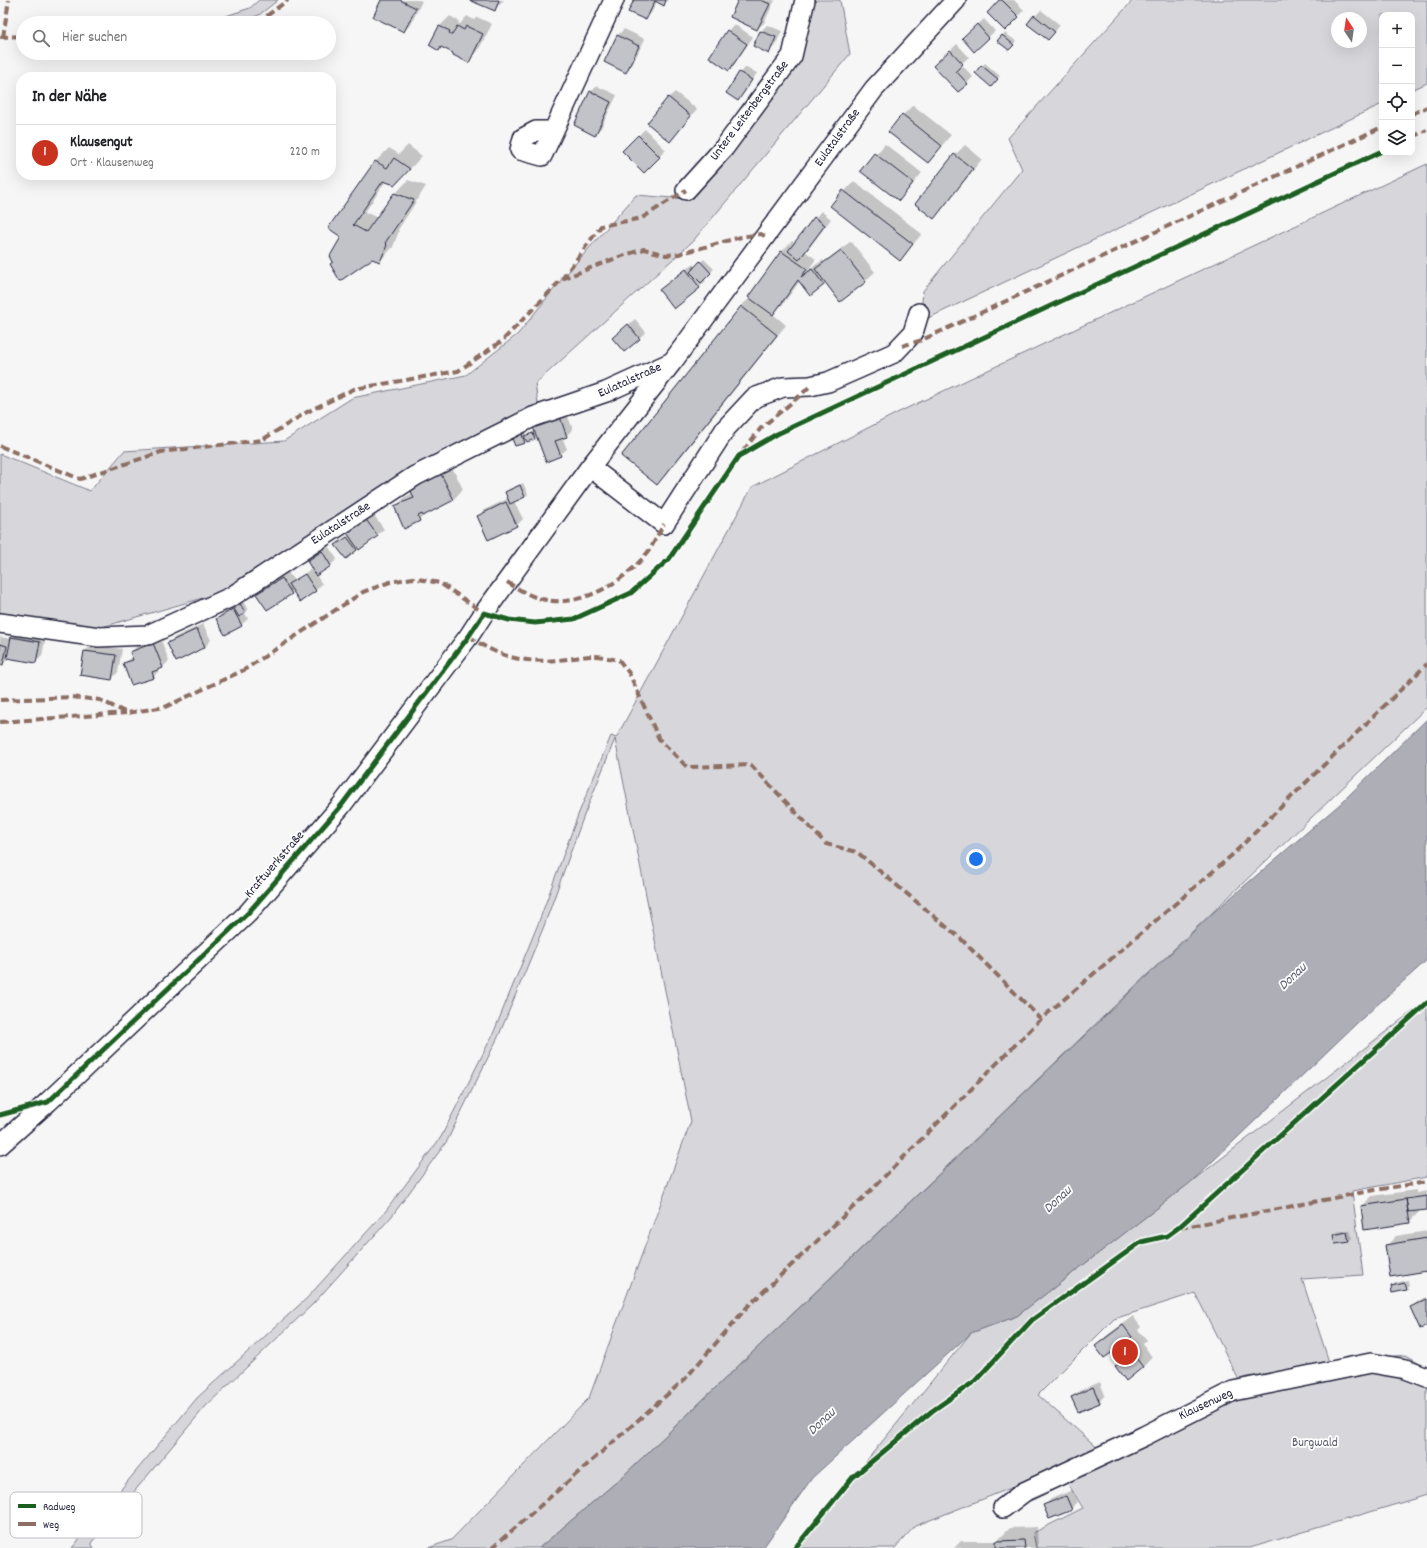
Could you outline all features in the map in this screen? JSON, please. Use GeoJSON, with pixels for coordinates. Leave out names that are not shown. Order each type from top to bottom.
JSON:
{"type":"FeatureCollection","features":[{"type":"Feature","properties":{"kind":"street"},"geometry":{"type":"LineString","coordinates":[[553,131],[614,0]]}},
{"type":"Feature","properties":{"kind":"street","name":"Untere Leitenbergstraße"},"geometry":{"type":"LineString","coordinates":[[686,190],[724,148],[792,56],[805,0]]}},
{"type":"Feature","properties":{"kind":"street","name":"Eulatalstraße"},"geometry":{"type":"LineString","coordinates":[[484,613],[590,467],[673,361],[874,89],[956,0]]}},
{"type":"Feature","properties":{"kind":"street"},"geometry":{"type":"LineString","coordinates":[[590,467],[664,524],[726,428],[754,398],[783,387],[810,386],[828,382],[894,353],[913,333],[919,313]]}},
{"type":"Feature","properties":{"kind":"street","name":"Eulatalstraße"},"geometry":{"type":"LineString","coordinates":[[0,624],[99,637],[148,635],[231,597],[415,476],[533,417],[606,392],[673,361]]}},
{"type":"Feature","properties":{"kind":"street","name":"Kraftwerkstraße"},"geometry":{"type":"LineString","coordinates":[[0,1145],[48,1102],[248,913],[341,806],[469,636],[484,613]]}},
{"type":"Feature","properties":{"kind":"street","name":"Klausenweg"},"geometry":{"type":"LineString","coordinates":[[1003,1508],[1024,1492],[1144,1436],[1233,1391],[1371,1363],[1406,1369],[1427,1377]]}},
{"type":"Feature","properties":{"kind":"green space"},"geometry":{"type":"Polygon","coordinates":[[[259,0],[278,0],[256,16],[226,16],[250,8],[259,0]]]}},
{"type":"Feature","properties":{"kind":"green space"},"geometry":{"type":"Polygon","coordinates":[[[813,0],[840,0],[850,54],[693,241],[535,384],[539,409],[227,591],[95,629],[0,614],[0,454],[90,491],[124,451],[284,441],[352,398],[466,375],[518,334],[562,279],[636,195],[685,199],[798,53],[813,0]]]}},
{"type":"Feature","properties":{"kind":"green space"},"geometry":{"type":"Polygon","coordinates":[[[1133,0],[1427,0],[1427,83],[1415,89],[1415,12],[1379,12],[1379,105],[920,322],[923,291],[1022,169],[1008,138],[1133,0]]]}},
{"type":"Feature","properties":{"kind":"green space"},"geometry":{"type":"Polygon","coordinates":[[[1427,164],[1427,707],[621,1478],[539,1548],[428,1548],[451,1540],[589,1398],[691,1121],[615,739],[583,818],[544,926],[499,1035],[447,1141],[392,1216],[313,1304],[205,1407],[134,1492],[119,1492],[197,1398],[307,1298],[385,1212],[441,1137],[493,1034],[538,924],[578,815],[611,736],[616,738],[752,487],[903,410],[1427,164]]]}},
{"type":"Feature","properties":{"kind":"green space","name":"Burgwald"},"geometry":{"type":"Polygon","coordinates":[[[1427,1000],[1427,1177],[1352,1191],[1363,1275],[1302,1279],[1329,1362],[1406,1355],[1427,1367],[1427,1495],[1250,1548],[1036,1548],[1033,1533],[1083,1508],[1059,1469],[915,1526],[895,1548],[795,1548],[971,1333],[1017,1316],[1427,1000]],[[1195,1293],[1114,1319],[1038,1395],[1109,1458],[1247,1396],[1195,1293]]]}},
{"type":"Feature","properties":{"kind":"green space"},"geometry":{"type":"Polygon","coordinates":[[[80,1538],[95,1538],[91,1543],[94,1548],[72,1548],[80,1538]]]}},
{"type":"Feature","properties":{"kind":"water","name":"Donau"},"geometry":{"type":"Polygon","coordinates":[[[1427,719],[1427,960],[1356,1024],[1190,1183],[1017,1316],[971,1333],[812,1478],[763,1548],[539,1548],[621,1478],[1215,911],[1340,804],[1427,719]]]}},
{"type":"Feature","properties":{"kind":"building"},"geometry":{"type":"Polygon","coordinates":[[[381,0],[400,0],[416,8],[404,32],[373,17],[381,0]]]}},
{"type":"Feature","properties":{"kind":"building"},"geometry":{"type":"Polygon","coordinates":[[[469,0],[499,0],[495,11],[469,0]]]}},
{"type":"Feature","properties":{"kind":"building"},"geometry":{"type":"Polygon","coordinates":[[[634,0],[666,0],[664,6],[655,1],[646,20],[628,12],[634,0]]]}},
{"type":"Feature","properties":{"kind":"building"},"geometry":{"type":"Polygon","coordinates":[[[738,0],[761,0],[770,4],[757,30],[730,17],[738,0]]]}},
{"type":"Feature","properties":{"kind":"building"},"geometry":{"type":"Polygon","coordinates":[[[999,0],[1002,0],[1019,17],[1005,31],[987,13],[999,0]]]}},
{"type":"Feature","properties":{"kind":"building"},"geometry":{"type":"Polygon","coordinates":[[[1034,15],[1055,32],[1048,40],[1027,24],[1034,15]]]}},
{"type":"Feature","properties":{"kind":"building"},"geometry":{"type":"Polygon","coordinates":[[[977,24],[989,38],[974,52],[962,38],[977,24]]]}},
{"type":"Feature","properties":{"kind":"building"},"geometry":{"type":"Polygon","coordinates":[[[439,26],[450,31],[449,33],[452,35],[457,26],[464,30],[466,26],[483,34],[469,63],[441,47],[439,51],[429,45],[439,26]]]}},
{"type":"Feature","properties":{"kind":"building"},"geometry":{"type":"Polygon","coordinates":[[[727,30],[747,44],[729,71],[709,57],[727,30]]]}},
{"type":"Feature","properties":{"kind":"building"},"geometry":{"type":"Polygon","coordinates":[[[760,31],[776,37],[769,54],[753,46],[760,31]]]}},
{"type":"Feature","properties":{"kind":"building"},"geometry":{"type":"Polygon","coordinates":[[[617,35],[639,46],[626,73],[604,62],[617,35]]]}},
{"type":"Feature","properties":{"kind":"building"},"geometry":{"type":"Polygon","coordinates":[[[1002,35],[1014,45],[1009,50],[997,41],[1002,35]]]}},
{"type":"Feature","properties":{"kind":"building"},"geometry":{"type":"Polygon","coordinates":[[[950,50],[963,64],[956,71],[968,84],[958,92],[933,66],[950,50]]]}},
{"type":"Feature","properties":{"kind":"building"},"geometry":{"type":"Polygon","coordinates":[[[981,65],[998,79],[991,87],[975,73],[981,65]]]}},
{"type":"Feature","properties":{"kind":"building"},"geometry":{"type":"Polygon","coordinates":[[[739,72],[752,80],[738,101],[726,93],[739,72]]]}},
{"type":"Feature","properties":{"kind":"building"},"geometry":{"type":"Polygon","coordinates":[[[590,91],[611,102],[595,136],[574,125],[590,91]]]}},
{"type":"Feature","properties":{"kind":"building"},"geometry":{"type":"Polygon","coordinates":[[[668,97],[691,116],[670,142],[647,123],[668,97]]]}},
{"type":"Feature","properties":{"kind":"building"},"geometry":{"type":"Polygon","coordinates":[[[902,114],[942,146],[928,163],[888,132],[902,114]]]}},
{"type":"Feature","properties":{"kind":"building"},"geometry":{"type":"Polygon","coordinates":[[[638,135],[660,157],[644,173],[622,151],[638,135]]]}},
{"type":"Feature","properties":{"kind":"building"},"geometry":{"type":"Polygon","coordinates":[[[874,153],[913,183],[899,201],[860,171],[874,153]]]}},
{"type":"Feature","properties":{"kind":"building"},"geometry":{"type":"Polygon","coordinates":[[[954,154],[973,169],[934,219],[915,204],[954,154]]]}},
{"type":"Feature","properties":{"kind":"building"},"geometry":{"type":"Polygon","coordinates":[[[394,158],[410,169],[395,185],[383,181],[353,225],[366,232],[394,193],[414,200],[385,243],[387,245],[380,262],[372,259],[340,281],[330,264],[333,262],[330,256],[341,237],[328,228],[375,161],[387,168],[394,158]]]}},
{"type":"Feature","properties":{"kind":"building"},"geometry":{"type":"Polygon","coordinates":[[[843,190],[913,244],[900,261],[830,206],[843,190]]]}},
{"type":"Feature","properties":{"kind":"building"},"geometry":{"type":"Polygon","coordinates":[[[814,217],[825,225],[799,260],[788,251],[814,217]]]}},
{"type":"Feature","properties":{"kind":"building"},"geometry":{"type":"Polygon","coordinates":[[[841,250],[866,282],[840,302],[815,269],[841,250]]]}},
{"type":"Feature","properties":{"kind":"building"},"geometry":{"type":"Polygon","coordinates":[[[781,251],[807,269],[801,277],[812,269],[824,285],[810,296],[798,280],[773,315],[748,297],[781,251]]]}},
{"type":"Feature","properties":{"kind":"building"},"geometry":{"type":"Polygon","coordinates":[[[700,261],[711,273],[701,283],[690,272],[700,261]]]}},
{"type":"Feature","properties":{"kind":"building"},"geometry":{"type":"Polygon","coordinates":[[[686,269],[700,288],[674,309],[659,290],[686,269]]]}},
{"type":"Feature","properties":{"kind":"building"},"geometry":{"type":"Polygon","coordinates":[[[741,306],[777,335],[657,485],[621,456],[741,306]]]}},
{"type":"Feature","properties":{"kind":"building"},"geometry":{"type":"Polygon","coordinates":[[[628,324],[640,339],[624,352],[612,338],[628,324]]]}},
{"type":"Feature","properties":{"kind":"building"},"geometry":{"type":"Polygon","coordinates":[[[560,417],[567,437],[555,441],[561,456],[546,462],[533,427],[560,417]]]}},
{"type":"Feature","properties":{"kind":"building"},"geometry":{"type":"Polygon","coordinates":[[[521,432],[525,443],[515,446],[511,436],[521,432]]]}},
{"type":"Feature","properties":{"kind":"building"},"geometry":{"type":"Polygon","coordinates":[[[533,433],[535,439],[527,442],[524,436],[533,433]]]}},
{"type":"Feature","properties":{"kind":"building"},"geometry":{"type":"Polygon","coordinates":[[[441,474],[454,500],[423,516],[422,514],[418,516],[420,521],[404,529],[394,506],[414,498],[410,489],[441,474]]]}},
{"type":"Feature","properties":{"kind":"building"},"geometry":{"type":"Polygon","coordinates":[[[520,485],[525,497],[510,504],[505,492],[520,485]]]}},
{"type":"Feature","properties":{"kind":"building"},"geometry":{"type":"Polygon","coordinates":[[[506,502],[517,526],[488,540],[477,516],[506,502]]]}},
{"type":"Feature","properties":{"kind":"building"},"geometry":{"type":"Polygon","coordinates":[[[364,517],[378,536],[359,550],[345,530],[364,517]]]}},
{"type":"Feature","properties":{"kind":"building"},"geometry":{"type":"Polygon","coordinates":[[[347,537],[357,550],[346,559],[335,545],[347,537]]]}},
{"type":"Feature","properties":{"kind":"building"},"geometry":{"type":"Polygon","coordinates":[[[322,551],[331,566],[316,576],[307,561],[322,551]]]}},
{"type":"Feature","properties":{"kind":"building"},"geometry":{"type":"Polygon","coordinates":[[[305,574],[316,591],[300,602],[288,584],[305,574]]]}},
{"type":"Feature","properties":{"kind":"building"},"geometry":{"type":"Polygon","coordinates":[[[282,578],[292,594],[267,610],[256,594],[282,578]]]}},
{"type":"Feature","properties":{"kind":"building"},"geometry":{"type":"Polygon","coordinates":[[[240,603],[245,613],[239,617],[233,607],[240,603]]]}},
{"type":"Feature","properties":{"kind":"building"},"geometry":{"type":"Polygon","coordinates":[[[233,609],[242,626],[225,635],[216,619],[233,609]]]}},
{"type":"Feature","properties":{"kind":"building"},"geometry":{"type":"Polygon","coordinates":[[[197,629],[205,647],[176,662],[167,643],[197,629]]]}},
{"type":"Feature","properties":{"kind":"building"},"geometry":{"type":"Polygon","coordinates":[[[11,637],[40,642],[36,663],[7,658],[11,637]]]}},
{"type":"Feature","properties":{"kind":"building"},"geometry":{"type":"Polygon","coordinates":[[[153,643],[163,668],[152,672],[154,678],[131,685],[123,663],[133,660],[130,652],[153,643]]]}},
{"type":"Feature","properties":{"kind":"building"},"geometry":{"type":"Polygon","coordinates":[[[0,644],[7,646],[3,665],[0,665],[0,644]]]}},
{"type":"Feature","properties":{"kind":"building"},"geometry":{"type":"Polygon","coordinates":[[[84,651],[116,655],[112,680],[80,675],[84,651]]]}},
{"type":"Feature","properties":{"kind":"building"},"geometry":{"type":"Polygon","coordinates":[[[1427,1196],[1427,1210],[1408,1212],[1406,1199],[1427,1196]]]}},
{"type":"Feature","properties":{"kind":"building"},"geometry":{"type":"Polygon","coordinates":[[[1406,1199],[1410,1223],[1364,1230],[1361,1206],[1406,1199]]]}},
{"type":"Feature","properties":{"kind":"building"},"geometry":{"type":"Polygon","coordinates":[[[1347,1232],[1349,1242],[1335,1244],[1333,1235],[1347,1232]]]}},
{"type":"Feature","properties":{"kind":"building"},"geometry":{"type":"Polygon","coordinates":[[[1427,1238],[1427,1271],[1390,1277],[1385,1245],[1427,1238]]]}},
{"type":"Feature","properties":{"kind":"building"},"geometry":{"type":"Polygon","coordinates":[[[1405,1283],[1407,1290],[1392,1293],[1391,1286],[1405,1283]]]}},
{"type":"Feature","properties":{"kind":"building"},"geometry":{"type":"Polygon","coordinates":[[[1427,1299],[1427,1326],[1420,1329],[1410,1307],[1427,1299]]]}},
{"type":"Feature","properties":{"kind":"building"},"geometry":{"type":"Polygon","coordinates":[[[1123,1325],[1132,1337],[1128,1340],[1137,1351],[1133,1354],[1143,1367],[1126,1381],[1115,1366],[1123,1361],[1114,1351],[1104,1358],[1095,1346],[1123,1325]]]}},
{"type":"Feature","properties":{"kind":"building"},"geometry":{"type":"Polygon","coordinates":[[[1093,1387],[1100,1403],[1078,1412],[1071,1397],[1093,1387]]]}},
{"type":"Feature","properties":{"kind":"building"},"geometry":{"type":"Polygon","coordinates":[[[1066,1496],[1072,1510],[1049,1519],[1043,1505],[1066,1496]]]}},
{"type":"Feature","properties":{"kind":"building"},"geometry":{"type":"Polygon","coordinates":[[[1024,1540],[1025,1548],[996,1548],[996,1541],[1024,1540]]]}},
{"type":"Feature","properties":{"kind":"marked path"},"geometry":{"type":"LineString","coordinates":[[3,37],[9,0]]}},
{"type":"Feature","properties":{"kind":"marked path"},"geometry":{"type":"LineString","coordinates":[[266,16],[288,0]]}},
{"type":"Feature","properties":{"kind":"marked path"},"geometry":{"type":"LineString","coordinates":[[0,37],[16,36]]}},
{"type":"Feature","properties":{"kind":"marked path"},"geometry":{"type":"LineString","coordinates":[[1415,113],[1427,107]]}},
{"type":"Feature","properties":{"kind":"marked path"},"geometry":{"type":"LineString","coordinates":[[902,346],[922,340],[1379,128]]}},
{"type":"Feature","properties":{"kind":"marked path"},"geometry":{"type":"LineString","coordinates":[[1415,136],[1427,130]]}},
{"type":"Feature","properties":{"kind":"marked path"},"geometry":{"type":"LineString","coordinates":[[0,446],[80,479],[161,452],[262,440],[307,412],[354,389],[458,371],[502,341],[562,279],[601,226],[642,218],[686,190]]}},
{"type":"Feature","properties":{"kind":"marked path"},"geometry":{"type":"LineString","coordinates":[[562,279],[644,249],[666,255],[679,254],[741,237],[761,234],[765,236]]}},
{"type":"Feature","properties":{"kind":"marked path"},"geometry":{"type":"LineString","coordinates":[[743,451],[761,428],[810,386]]}},
{"type":"Feature","properties":{"kind":"marked path"},"geometry":{"type":"LineString","coordinates":[[507,582],[519,590],[542,599],[557,601],[572,600],[588,596],[617,581],[630,571],[650,549],[664,524]]}},
{"type":"Feature","properties":{"kind":"marked path"},"geometry":{"type":"LineString","coordinates":[[0,700],[71,697],[100,700],[127,713],[165,707],[244,670],[363,592],[390,582],[413,578],[440,583],[487,614]]}},
{"type":"Feature","properties":{"kind":"marked path"},"geometry":{"type":"LineString","coordinates":[[469,636],[500,654],[521,659],[545,661],[585,656],[601,656],[619,660],[629,673],[659,739],[687,767],[751,765],[826,844],[857,852],[961,939],[1041,1019]]}},
{"type":"Feature","properties":{"kind":"marked path"},"geometry":{"type":"LineString","coordinates":[[492,1548],[685,1379],[748,1306],[867,1194],[1041,1019],[1231,856],[1427,664]]}},
{"type":"Feature","properties":{"kind":"marked path"},"geometry":{"type":"LineString","coordinates":[[0,722],[126,713]]}},
{"type":"Feature","properties":{"kind":"marked path"},"geometry":{"type":"LineString","coordinates":[[1180,1228],[1375,1190],[1427,1182]]}},
{"type":"Feature","properties":{"kind":"cycle path"},"geometry":{"type":"LineString","coordinates":[[0,1115],[48,1102],[248,913],[341,806],[469,636],[484,613],[509,620],[535,623],[574,619],[631,593],[669,559],[739,456],[777,434],[1379,152]]}},
{"type":"Feature","properties":{"kind":"cycle path"},"geometry":{"type":"LineString","coordinates":[[795,1548],[853,1477],[932,1411],[975,1381],[1032,1320],[1141,1242],[1167,1236],[1178,1228],[1427,1003]]}},
{"type":"Feature","properties":{"kind":"place","name":"Klausengut"},"geometry":{"type":"Point","coordinates":[1125,1352]}}]}
